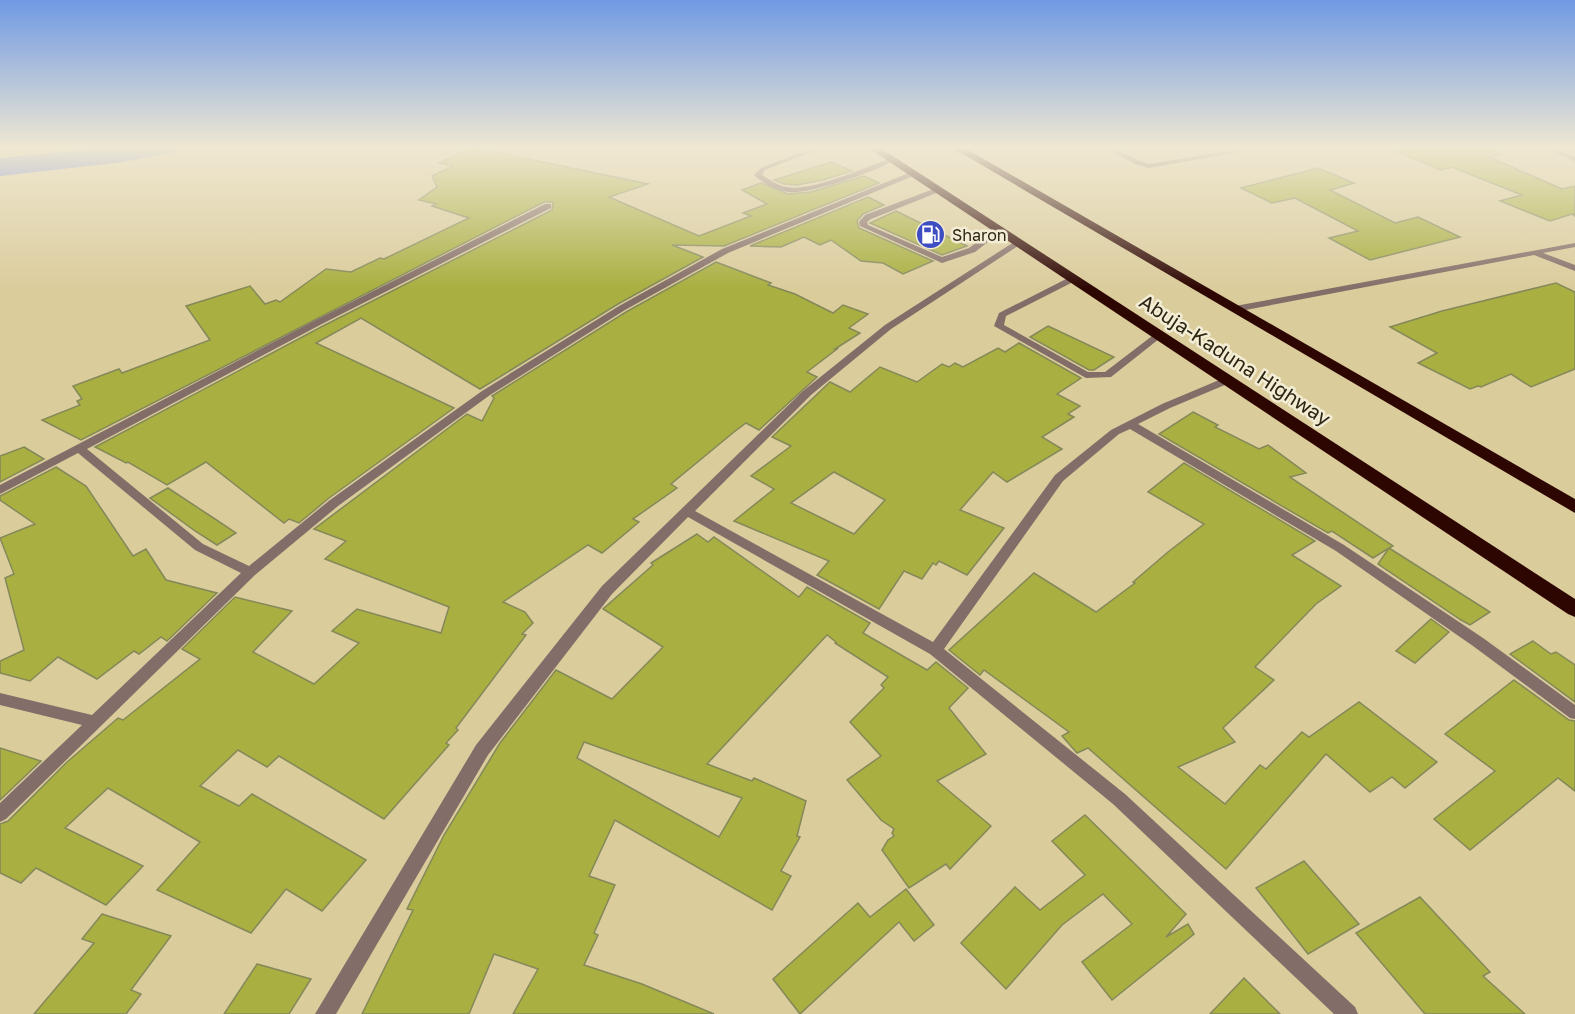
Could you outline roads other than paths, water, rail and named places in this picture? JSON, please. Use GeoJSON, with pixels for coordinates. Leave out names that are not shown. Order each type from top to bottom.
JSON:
{"type":"FeatureCollection","features":[{"type":"Feature","properties":{"kind":"highway","name":"Abuja-Kaduna Highway"},"geometry":{"type":"LineString","coordinates":[[943,194],[1575,609]]}},
{"type":"Feature","properties":{"kind":"highway","name":"Abuja-Kaduna Highway"},"geometry":{"type":"LineString","coordinates":[[1037,194],[1575,507]]}},
{"type":"Feature","properties":{"kind":"street"},"geometry":{"type":"LineString","coordinates":[[0,814],[250,572],[334,503],[486,393],[622,308],[725,251],[864,194]]}},
{"type":"Feature","properties":{"kind":"street"},"geometry":{"type":"LineString","coordinates":[[925,194],[868,217],[863,222],[864,226],[942,260],[954,258],[972,250],[998,231]]}},
{"type":"Feature","properties":{"kind":"street"},"geometry":{"type":"LineString","coordinates":[[0,490],[317,323],[548,206]]}},
{"type":"Feature","properties":{"kind":"street"},"geometry":{"type":"LineString","coordinates":[[325,1014],[482,750],[607,590],[807,393],[888,327],[1017,244]]}},
{"type":"Feature","properties":{"kind":"street"},"geometry":{"type":"LineString","coordinates":[[1235,309],[1575,245]]}},
{"type":"Feature","properties":{"kind":"street"},"geometry":{"type":"LineString","coordinates":[[1536,253],[1575,268]]}},
{"type":"Feature","properties":{"kind":"street"},"geometry":{"type":"LineString","coordinates":[[1072,279],[1002,315],[999,327],[1086,375],[1107,375],[1159,335]]}},
{"type":"Feature","properties":{"kind":"street"},"geometry":{"type":"LineString","coordinates":[[935,650],[1059,478],[1115,432],[1228,380]]}},
{"type":"Feature","properties":{"kind":"street"},"geometry":{"type":"LineString","coordinates":[[1130,424],[1340,548],[1478,642],[1575,713]]}},
{"type":"Feature","properties":{"kind":"street"},"geometry":{"type":"LineString","coordinates":[[79,448],[199,547],[250,572]]}},
{"type":"Feature","properties":{"kind":"street"},"geometry":{"type":"LineString","coordinates":[[688,512],[935,650],[1119,799],[1348,1014]]}},
{"type":"Feature","properties":{"kind":"street"},"geometry":{"type":"LineString","coordinates":[[0,699],[96,722]]}},
{"type":"Feature","properties":{"kind":"place","name":"Sharon"},"geometry":{"type":"Point","coordinates":[931,235]}}]}
